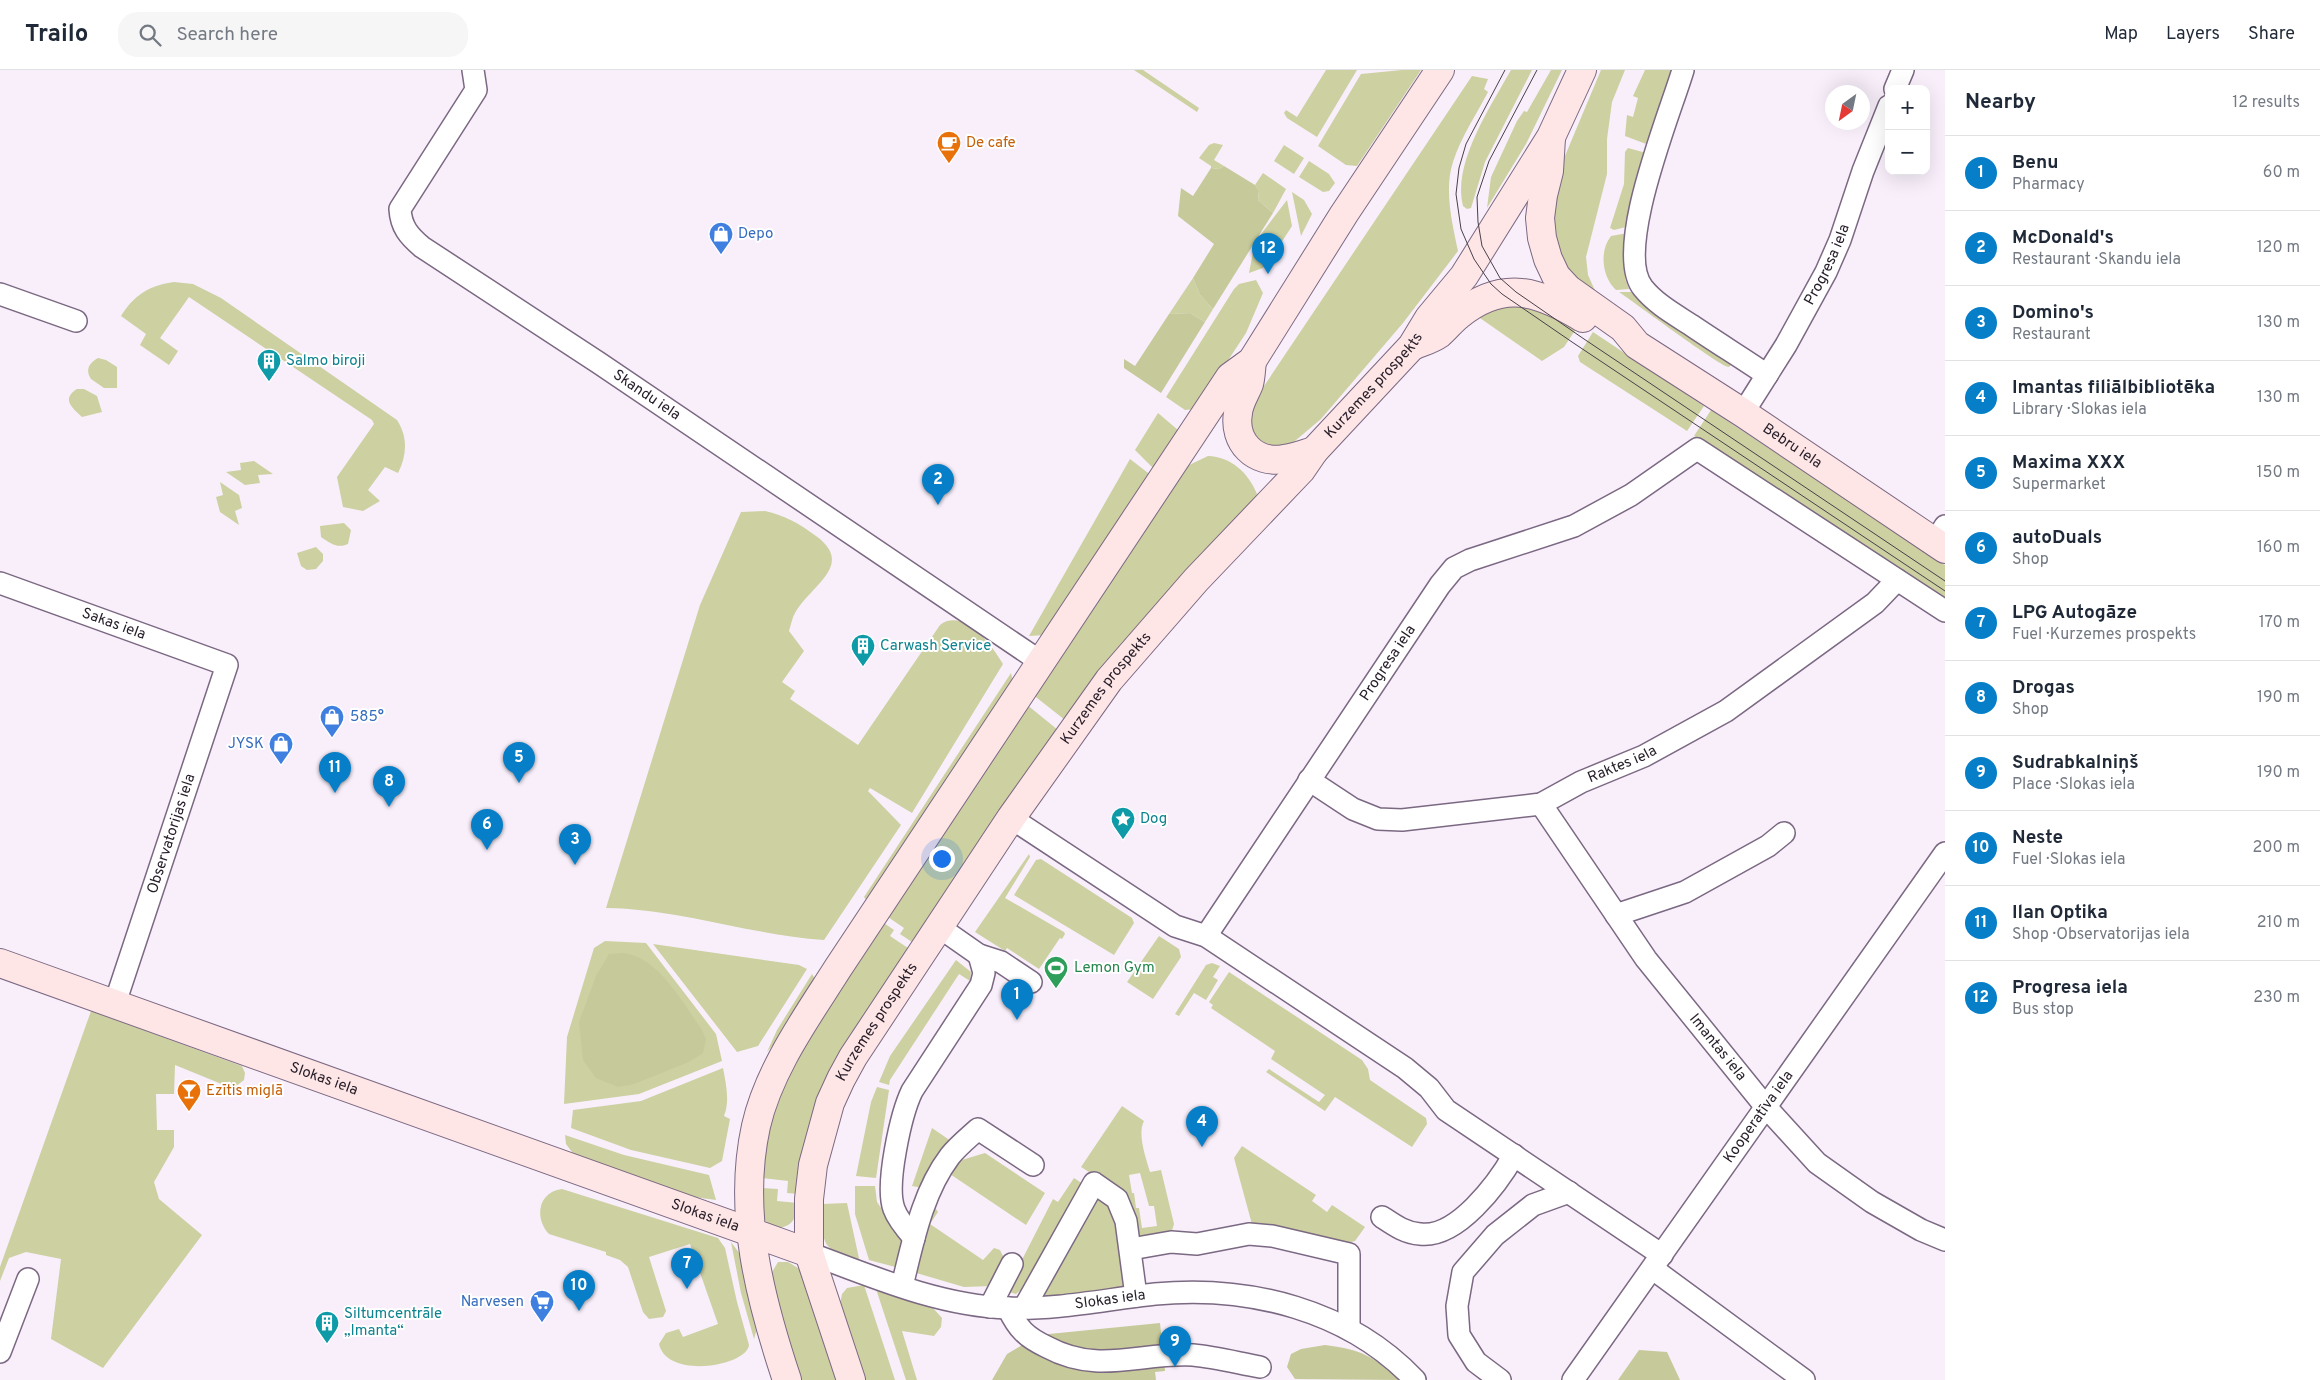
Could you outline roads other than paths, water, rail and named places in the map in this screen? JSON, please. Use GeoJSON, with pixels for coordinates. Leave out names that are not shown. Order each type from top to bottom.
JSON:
{"type":"FeatureCollection","features":[{"type":"Feature","properties":{"kind":"main road"},"geometry":{"type":"LineString","coordinates":[[786,1380],[760,1293],[751,1232],[749,1182],[756,1126],[778,1069],[838,968],[1230,377],[1252,361],[1344,214],[1440,70]]}},
{"type":"Feature","properties":{"kind":"main road","name":"Kurzemes prospekts"},"geometry":{"type":"LineString","coordinates":[[851,1380],[809,1253],[813,1165],[830,1103],[853,1056],[1011,818],[1110,680],[1196,580],[1301,470],[1314,451],[1412,346],[1429,318],[1464,276],[1551,137],[1582,70]]}},
{"type":"Feature","properties":{"kind":"main road","name":"Bebru iela"},"geometry":{"type":"LineString","coordinates":[[1551,137],[1549,171],[1540,218],[1542,238],[1548,259],[1556,276],[1568,289],[1624,328],[1637,345]]}},
{"type":"Feature","properties":{"kind":"main road","name":"Bebru iela"},"geometry":{"type":"LineString","coordinates":[[1412,346],[1438,334],[1459,315],[1477,303],[1502,294],[1516,292],[1533,293],[1555,301],[1616,340],[1637,345],[1942,539]]}},
{"type":"Feature","properties":{"kind":"main road"},"geometry":{"type":"LineString","coordinates":[[1252,361],[1249,384],[1238,413],[1237,425],[1243,444],[1253,454],[1268,460],[1284,459],[1314,451]]}},
{"type":"Feature","properties":{"kind":"main road","name":"Slokas iela"},"geometry":{"type":"LineString","coordinates":[[0,963],[809,1253]]}},
{"type":"Feature","properties":{"kind":"street","name":"Skandu iela"},"geometry":{"type":"LineString","coordinates":[[473,70],[476,90],[400,209],[402,225],[410,237],[422,247],[1041,662]]}},
{"type":"Feature","properties":{"kind":"street"},"geometry":{"type":"LineString","coordinates":[[1683,70],[1640,207],[1633,258],[1635,274],[1642,288],[1659,304],[1767,375]]}},
{"type":"Feature","properties":{"kind":"street"},"geometry":{"type":"LineString","coordinates":[[1897,85],[1903,70]]}},
{"type":"Feature","properties":{"kind":"street","name":"Progresa iela"},"geometry":{"type":"LineString","coordinates":[[1743,413],[1786,345],[1834,256],[1885,117]]}},
{"type":"Feature","properties":{"kind":"street"},"geometry":{"type":"LineString","coordinates":[[0,294],[76,321]]}},
{"type":"Feature","properties":{"kind":"street","name":"Progresa iela"},"geometry":{"type":"LineString","coordinates":[[1206,936],[1440,585],[1454,568],[1470,560],[1574,526],[1631,495],[1697,449],[1897,580]]}},
{"type":"Feature","properties":{"kind":"street"},"geometry":{"type":"LineString","coordinates":[[1897,580],[1945,611]]}},
{"type":"Feature","properties":{"kind":"street","name":"Raktes iela"},"geometry":{"type":"LineString","coordinates":[[1309,780],[1353,809],[1378,818],[1402,820],[1541,804],[1581,782],[1644,756],[1726,711],[1868,609],[1888,592],[1897,580]]}},
{"type":"Feature","properties":{"kind":"street","name":"Sakas iela"},"geometry":{"type":"LineString","coordinates":[[0,583],[227,665]]}},
{"type":"Feature","properties":{"kind":"street","name":"Observatorijas iela"},"geometry":{"type":"LineString","coordinates":[[115,1003],[227,665]]}},
{"type":"Feature","properties":{"kind":"street","name":"Imantas iela"},"geometry":{"type":"LineString","coordinates":[[1541,804],[1646,959],[1765,1106],[1817,1163],[1872,1202],[1921,1230],[1945,1240]]}},
{"type":"Feature","properties":{"kind":"street"},"geometry":{"type":"LineString","coordinates":[[1011,818],[1175,926],[1206,936],[1405,1068],[1429,1088],[1446,1110],[1569,1192],[1804,1380]]}},
{"type":"Feature","properties":{"kind":"street"},"geometry":{"type":"LineString","coordinates":[[1616,915],[1685,892],[1768,846],[1784,833]]}},
{"type":"Feature","properties":{"kind":"street","name":"Kooperatīva iela"},"geometry":{"type":"LineString","coordinates":[[1573,1380],[1945,853]]}},
{"type":"Feature","properties":{"kind":"street"},"geometry":{"type":"LineString","coordinates":[[939,927],[979,955],[1001,962],[1031,982]]}},
{"type":"Feature","properties":{"kind":"street"},"geometry":{"type":"LineString","coordinates":[[914,1238],[894,1209],[890,1186],[905,1105],[912,1090],[981,985],[984,973],[979,955]]}},
{"type":"Feature","properties":{"kind":"street"},"geometry":{"type":"LineString","coordinates":[[902,1286],[914,1238],[934,1183],[950,1156],[978,1129],[1033,1165]]}},
{"type":"Feature","properties":{"kind":"street"},"geometry":{"type":"LineString","coordinates":[[1382,1217],[1400,1229],[1422,1235],[1440,1231],[1461,1220],[1501,1178],[1514,1155]]}},
{"type":"Feature","properties":{"kind":"street"},"geometry":{"type":"LineString","coordinates":[[1007,1308],[1094,1183],[1117,1199],[1126,1221],[1136,1296]]}},
{"type":"Feature","properties":{"kind":"street"},"geometry":{"type":"LineString","coordinates":[[1500,1380],[1476,1362],[1459,1335],[1457,1306],[1463,1272],[1495,1234],[1533,1205],[1569,1192]]}},
{"type":"Feature","properties":{"kind":"street"},"geometry":{"type":"LineString","coordinates":[[1131,1250],[1171,1242],[1197,1244],[1249,1234],[1272,1236],[1349,1254],[1350,1329]]}},
{"type":"Feature","properties":{"kind":"street","name":"Slokas iela"},"geometry":{"type":"LineString","coordinates":[[809,1253],[953,1302],[1007,1308],[1192,1292],[1251,1296],[1298,1308],[1350,1329],[1378,1348],[1415,1380]]}},
{"type":"Feature","properties":{"kind":"street"},"geometry":{"type":"LineString","coordinates":[[1012,1264],[1007,1308],[1019,1329],[1035,1341],[1054,1351],[1077,1360],[1105,1362],[1192,1355],[1260,1367]]}},
{"type":"Feature","properties":{"kind":"street"},"geometry":{"type":"LineString","coordinates":[[0,1352],[28,1278]]}},
{"type":"Feature","properties":{"kind":"tram line"},"geometry":{"type":"LineString","coordinates":[[1505,70],[1466,144],[1459,168],[1456,194],[1461,229],[1474,259],[1491,284],[1502,294],[1572,342],[1945,591]]}},
{"type":"Feature","properties":{"kind":"tram line"},"geometry":{"type":"LineString","coordinates":[[1537,70],[1489,161],[1477,197],[1478,222],[1482,246],[1500,278],[1516,292],[1584,339],[1945,581]]}},
{"type":"Feature","properties":{"kind":"place","name":"De cafe"},"geometry":{"type":"Point","coordinates":[949,164]}},
{"type":"Feature","properties":{"kind":"place","name":"Depo"},"geometry":{"type":"Point","coordinates":[721,255]}},
{"type":"Feature","properties":{"kind":"place","name":"Progresa iela"},"geometry":{"type":"Point","coordinates":[1268,274]}},
{"type":"Feature","properties":{"kind":"place","name":"Salmo biroji"},"geometry":{"type":"Point","coordinates":[269,382]}},
{"type":"Feature","properties":{"kind":"place","name":"McDonald's"},"geometry":{"type":"Point","coordinates":[938,505]}},
{"type":"Feature","properties":{"kind":"place","name":"Carwash Service"},"geometry":{"type":"Point","coordinates":[863,667]}},
{"type":"Feature","properties":{"kind":"place","name":"585°"},"geometry":{"type":"Point","coordinates":[332,738]}},
{"type":"Feature","properties":{"kind":"place","name":"JYSK"},"geometry":{"type":"Point","coordinates":[281,765]}},
{"type":"Feature","properties":{"kind":"place","name":"Maxima XXX"},"geometry":{"type":"Point","coordinates":[519,783]}},
{"type":"Feature","properties":{"kind":"place","name":"Ilan Optika"},"geometry":{"type":"Point","coordinates":[335,793]}},
{"type":"Feature","properties":{"kind":"place","name":"Drogas"},"geometry":{"type":"Point","coordinates":[389,807]}},
{"type":"Feature","properties":{"kind":"place","name":"Dog"},"geometry":{"type":"Point","coordinates":[1123,840]}},
{"type":"Feature","properties":{"kind":"place","name":"autoDuals"},"geometry":{"type":"Point","coordinates":[487,850]}},
{"type":"Feature","properties":{"kind":"place","name":"Domino's"},"geometry":{"type":"Point","coordinates":[575,865]}},
{"type":"Feature","properties":{"kind":"place","name":"Lemon Gym"},"geometry":{"type":"Point","coordinates":[1056,989]}},
{"type":"Feature","properties":{"kind":"place","name":"Benu"},"geometry":{"type":"Point","coordinates":[1017,1020]}},
{"type":"Feature","properties":{"kind":"place","name":"Ezītis miglā"},"geometry":{"type":"Point","coordinates":[189,1112]}},
{"type":"Feature","properties":{"kind":"place","name":"Imantas filiālbibliotēka"},"geometry":{"type":"Point","coordinates":[1202,1147]}},
{"type":"Feature","properties":{"kind":"place","name":"LPG Autogāze"},"geometry":{"type":"Point","coordinates":[687,1289]}},
{"type":"Feature","properties":{"kind":"place","name":"Neste"},"geometry":{"type":"Point","coordinates":[579,1311]}},
{"type":"Feature","properties":{"kind":"place","name":"Narvesen"},"geometry":{"type":"Point","coordinates":[542,1323]}},
{"type":"Feature","properties":{"kind":"place","name":"Siltumcentrāle „Imanta“"},"geometry":{"type":"Point","coordinates":[327,1344]}},
{"type":"Feature","properties":{"kind":"place","name":"Sudrabkalniņš"},"geometry":{"type":"Point","coordinates":[1175,1367]}}]}
